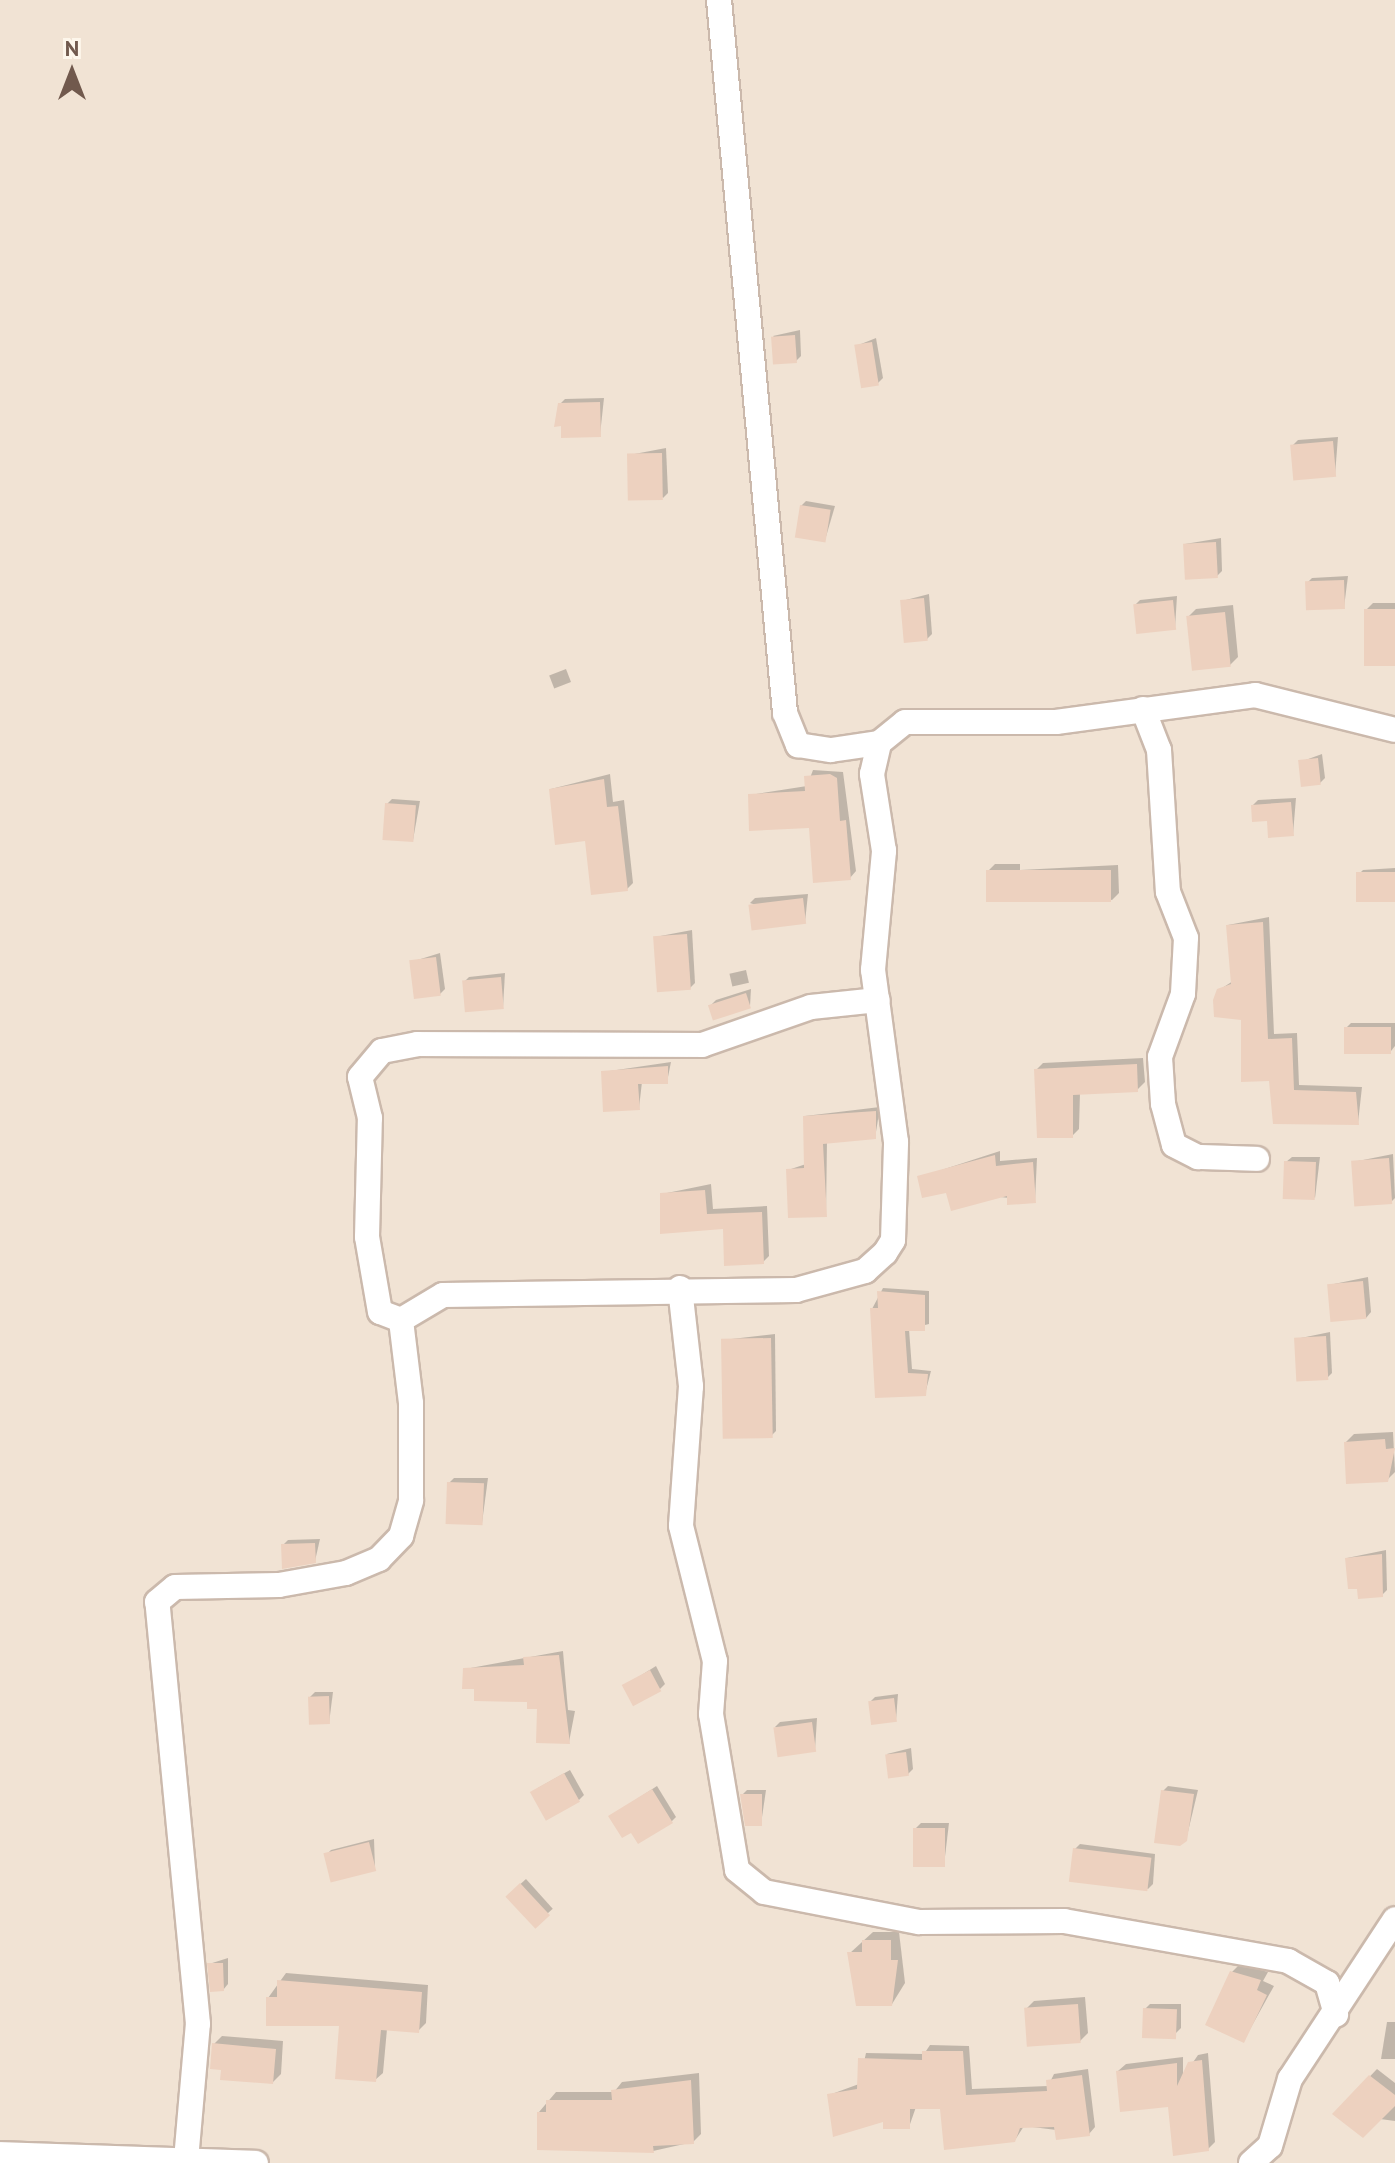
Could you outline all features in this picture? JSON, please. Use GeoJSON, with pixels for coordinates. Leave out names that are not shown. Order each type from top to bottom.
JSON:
{"type":"FeatureCollection","features":[{"type":"Feature","properties":{"kind":"street"},"geometry":{"type":"LineString","coordinates":[[719,0],[785,713],[798,745],[831,750],[879,743],[905,722],[1056,722],[1255,695],[1395,730]]}},
{"type":"Feature","properties":{"kind":"street"},"geometry":{"type":"LineString","coordinates":[[1143,709],[1159,750],[1168,892],[1186,938],[1183,994],[1160,1057],[1163,1104],[1174,1145],[1198,1157],[1257,1159]]}},
{"type":"Feature","properties":{"kind":"street"},"geometry":{"type":"LineString","coordinates":[[401,1320],[443,1295],[680,1288],[796,1290],[865,1271],[893,1240],[896,1142],[873,970],[884,851],[872,774],[879,743]]}},
{"type":"Feature","properties":{"kind":"street"},"geometry":{"type":"LineString","coordinates":[[401,1320],[380,1312],[367,1237],[370,1118],[360,1077],[382,1051],[417,1044],[702,1045],[811,1007],[878,1000]]}},
{"type":"Feature","properties":{"kind":"street"},"geometry":{"type":"LineString","coordinates":[[680,1288],[691,1386],[681,1526],[715,1661],[711,1714],[737,1870],[764,1892],[919,1922],[1064,1921],[1288,1961],[1327,1983],[1336,2015]]}},
{"type":"Feature","properties":{"kind":"street"},"geometry":{"type":"LineString","coordinates":[[184,2161],[198,2024],[157,1602],[175,1587],[279,1585],[346,1573],[379,1559],[401,1536],[414,1480],[401,1320]]}},
{"type":"Feature","properties":{"kind":"street"},"geometry":{"type":"LineString","coordinates":[[1251,2163],[1270,2146],[1290,2079],[1336,2015],[1395,1919]]}},
{"type":"Feature","properties":{"kind":"street"},"geometry":{"type":"LineString","coordinates":[[0,2154],[256,2163]]}},
{"type":"Feature","properties":{"kind":"shaded area"},"geometry":{"type":"Polygon","coordinates":[[[0,0],[1395,0],[1395,2163],[0,2163],[0,0]]]}},
{"type":"Feature","properties":{"kind":"building"},"geometry":{"type":"Polygon","coordinates":[[[795,335],[797,363],[773,365],[771,337],[795,335]]]}},
{"type":"Feature","properties":{"kind":"building"},"geometry":{"type":"Polygon","coordinates":[[[872,342],[879,385],[861,388],[854,345],[872,342]]]}},
{"type":"Feature","properties":{"kind":"building"},"geometry":{"type":"Polygon","coordinates":[[[600,402],[601,437],[561,438],[561,426],[554,427],[558,403],[600,402]]]}},
{"type":"Feature","properties":{"kind":"building"},"geometry":{"type":"Polygon","coordinates":[[[1333,441],[1336,477],[1293,481],[1290,445],[1333,441]]]}},
{"type":"Feature","properties":{"kind":"building"},"geometry":{"type":"Polygon","coordinates":[[[662,453],[663,500],[628,501],[627,454],[662,453]]]}},
{"type":"Feature","properties":{"kind":"building"},"geometry":{"type":"Polygon","coordinates":[[[800,505],[831,510],[825,542],[795,538],[800,505]]]}},
{"type":"Feature","properties":{"kind":"building"},"geometry":{"type":"Polygon","coordinates":[[[1216,542],[1218,578],[1185,580],[1183,544],[1216,542]]]}},
{"type":"Feature","properties":{"kind":"building"},"geometry":{"type":"Polygon","coordinates":[[[1344,580],[1345,609],[1306,610],[1305,581],[1344,580]]]}},
{"type":"Feature","properties":{"kind":"building"},"geometry":{"type":"Polygon","coordinates":[[[924,598],[928,641],[904,643],[900,600],[924,598]]]}},
{"type":"Feature","properties":{"kind":"building"},"geometry":{"type":"Polygon","coordinates":[[[1173,600],[1176,630],[1136,634],[1133,604],[1173,600]]]}},
{"type":"Feature","properties":{"kind":"building"},"geometry":{"type":"Polygon","coordinates":[[[1364,609],[1395,609],[1395,666],[1364,666],[1364,609]]]}},
{"type":"Feature","properties":{"kind":"building"},"geometry":{"type":"Polygon","coordinates":[[[1225,612],[1231,667],[1192,671],[1186,616],[1225,612]]]}},
{"type":"Feature","properties":{"kind":"building"},"geometry":{"type":"Polygon","coordinates":[[[1318,758],[1321,785],[1301,787],[1298,760],[1318,758]]]}},
{"type":"Feature","properties":{"kind":"building"},"geometry":{"type":"Polygon","coordinates":[[[830,774],[837,778],[840,821],[846,820],[851,880],[813,883],[809,828],[749,831],[748,794],[805,791],[804,776],[830,774]]]}},
{"type":"Feature","properties":{"kind":"building"},"geometry":{"type":"Polygon","coordinates":[[[604,779],[607,807],[618,806],[628,891],[591,895],[585,841],[555,845],[549,789],[604,779]]]}},
{"type":"Feature","properties":{"kind":"building"},"geometry":{"type":"Polygon","coordinates":[[[1291,802],[1294,836],[1268,838],[1267,821],[1252,822],[1251,805],[1291,802]]]}},
{"type":"Feature","properties":{"kind":"building"},"geometry":{"type":"Polygon","coordinates":[[[385,803],[416,805],[413,842],[382,840],[385,803]]]}},
{"type":"Feature","properties":{"kind":"building"},"geometry":{"type":"Polygon","coordinates":[[[986,870],[1111,870],[1111,902],[986,902],[986,870]]]}},
{"type":"Feature","properties":{"kind":"building"},"geometry":{"type":"Polygon","coordinates":[[[1356,872],[1395,872],[1395,902],[1356,902],[1356,872]]]}},
{"type":"Feature","properties":{"kind":"building"},"geometry":{"type":"Polygon","coordinates":[[[803,898],[806,924],[752,931],[748,905],[803,898]]]}},
{"type":"Feature","properties":{"kind":"building"},"geometry":{"type":"Polygon","coordinates":[[[1263,922],[1268,1039],[1292,1038],[1294,1090],[1356,1092],[1359,1125],[1273,1124],[1269,1081],[1241,1082],[1241,1020],[1214,1017],[1213,1000],[1217,989],[1231,984],[1226,925],[1263,922]]]}},
{"type":"Feature","properties":{"kind":"building"},"geometry":{"type":"Polygon","coordinates":[[[687,934],[691,990],[657,992],[653,936],[687,934]]]}},
{"type":"Feature","properties":{"kind":"building"},"geometry":{"type":"Polygon","coordinates":[[[436,957],[441,996],[414,999],[409,960],[436,957]]]}},
{"type":"Feature","properties":{"kind":"building"},"geometry":{"type":"Polygon","coordinates":[[[501,977],[504,1009],[465,1012],[462,980],[501,977]]]}},
{"type":"Feature","properties":{"kind":"building"},"geometry":{"type":"Polygon","coordinates":[[[746,993],[751,1008],[713,1021],[708,1005],[746,993]]]}},
{"type":"Feature","properties":{"kind":"building"},"geometry":{"type":"Polygon","coordinates":[[[1344,1027],[1391,1027],[1391,1054],[1344,1054],[1344,1027]]]}},
{"type":"Feature","properties":{"kind":"building"},"geometry":{"type":"Polygon","coordinates":[[[1137,1064],[1138,1092],[1073,1095],[1073,1138],[1037,1138],[1034,1069],[1137,1064]]]}},
{"type":"Feature","properties":{"kind":"building"},"geometry":{"type":"Polygon","coordinates":[[[668,1066],[668,1084],[638,1084],[640,1110],[603,1112],[601,1071],[668,1066]]]}},
{"type":"Feature","properties":{"kind":"building"},"geometry":{"type":"Polygon","coordinates":[[[876,1111],[876,1139],[823,1144],[827,1217],[788,1218],[786,1169],[804,1168],[803,1116],[876,1111]]]}},
{"type":"Feature","properties":{"kind":"building"},"geometry":{"type":"Polygon","coordinates":[[[995,1155],[996,1166],[1033,1162],[1036,1203],[1007,1205],[1007,1196],[951,1211],[946,1193],[922,1198],[917,1176],[995,1155]]]}},
{"type":"Feature","properties":{"kind":"building"},"geometry":{"type":"Polygon","coordinates":[[[1389,1158],[1392,1204],[1354,1207],[1351,1161],[1389,1158]]]}},
{"type":"Feature","properties":{"kind":"building"},"geometry":{"type":"Polygon","coordinates":[[[1284,1161],[1316,1162],[1315,1200],[1283,1199],[1284,1161]]]}},
{"type":"Feature","properties":{"kind":"building"},"geometry":{"type":"Polygon","coordinates":[[[705,1190],[707,1214],[762,1212],[764,1264],[724,1266],[723,1229],[660,1234],[660,1193],[705,1190]]]}},
{"type":"Feature","properties":{"kind":"building"},"geometry":{"type":"Polygon","coordinates":[[[1363,1281],[1366,1319],[1330,1322],[1327,1284],[1363,1281]]]}},
{"type":"Feature","properties":{"kind":"building"},"geometry":{"type":"Polygon","coordinates":[[[877,1291],[925,1295],[925,1331],[905,1331],[908,1373],[928,1374],[926,1396],[875,1398],[870,1308],[878,1308],[877,1291]]]}},
{"type":"Feature","properties":{"kind":"building"},"geometry":{"type":"Polygon","coordinates":[[[1326,1336],[1328,1380],[1296,1382],[1294,1338],[1326,1336]]]}},
{"type":"Feature","properties":{"kind":"building"},"geometry":{"type":"Polygon","coordinates":[[[771,1338],[773,1438],[723,1439],[721,1339],[771,1338]]]}},
{"type":"Feature","properties":{"kind":"building"},"geometry":{"type":"Polygon","coordinates":[[[1385,1439],[1386,1449],[1395,1448],[1388,1482],[1346,1484],[1344,1442],[1385,1439]]]}},
{"type":"Feature","properties":{"kind":"building"},"geometry":{"type":"Polygon","coordinates":[[[447,1482],[484,1483],[483,1525],[446,1524],[447,1482]]]}},
{"type":"Feature","properties":{"kind":"building"},"geometry":{"type":"Polygon","coordinates":[[[315,1543],[316,1563],[282,1569],[281,1544],[315,1543]]]}},
{"type":"Feature","properties":{"kind":"building"},"geometry":{"type":"Polygon","coordinates":[[[1382,1554],[1383,1597],[1358,1599],[1357,1589],[1348,1589],[1345,1558],[1382,1554]]]}},
{"type":"Feature","properties":{"kind":"building"},"geometry":{"type":"Polygon","coordinates":[[[559,1655],[570,1744],[536,1743],[537,1709],[527,1709],[527,1702],[474,1701],[474,1689],[462,1689],[463,1668],[524,1665],[523,1657],[559,1655]]]}},
{"type":"Feature","properties":{"kind":"building"},"geometry":{"type":"Polygon","coordinates":[[[650,1670],[661,1691],[633,1706],[622,1685],[650,1670]]]}},
{"type":"Feature","properties":{"kind":"building"},"geometry":{"type":"Polygon","coordinates":[[[329,1696],[330,1724],[309,1725],[308,1697],[329,1696]]]}},
{"type":"Feature","properties":{"kind":"building"},"geometry":{"type":"Polygon","coordinates":[[[894,1698],[897,1722],[871,1725],[868,1701],[894,1698]]]}},
{"type":"Feature","properties":{"kind":"building"},"geometry":{"type":"Polygon","coordinates":[[[812,1722],[816,1752],[778,1757],[773,1727],[812,1722]]]}},
{"type":"Feature","properties":{"kind":"building"},"geometry":{"type":"Polygon","coordinates":[[[906,1752],[909,1776],[888,1778],[885,1755],[906,1752]]]}},
{"type":"Feature","properties":{"kind":"building"},"geometry":{"type":"Polygon","coordinates":[[[564,1773],[580,1802],[546,1821],[530,1792],[564,1773]]]}},
{"type":"Feature","properties":{"kind":"building"},"geometry":{"type":"Polygon","coordinates":[[[652,1789],[673,1823],[638,1844],[631,1833],[622,1838],[608,1816],[652,1789]]]}},
{"type":"Feature","properties":{"kind":"building"},"geometry":{"type":"Polygon","coordinates":[[[1161,1790],[1194,1794],[1187,1841],[1180,1846],[1154,1843],[1161,1790]]]}},
{"type":"Feature","properties":{"kind":"building"},"geometry":{"type":"Polygon","coordinates":[[[740,1794],[762,1794],[762,1826],[745,1826],[740,1794]]]}},
{"type":"Feature","properties":{"kind":"building"},"geometry":{"type":"Polygon","coordinates":[[[913,1828],[945,1828],[945,1867],[913,1867],[913,1828]]]}},
{"type":"Feature","properties":{"kind":"building"},"geometry":{"type":"Polygon","coordinates":[[[369,1842],[376,1871],[331,1882],[323,1853],[369,1842]]]}},
{"type":"Feature","properties":{"kind":"building"},"geometry":{"type":"Polygon","coordinates":[[[1073,1848],[1151,1858],[1147,1891],[1069,1882],[1073,1848]]]}},
{"type":"Feature","properties":{"kind":"building"},"geometry":{"type":"Polygon","coordinates":[[[520,1883],[550,1915],[535,1929],[505,1897],[520,1883]]]}},
{"type":"Feature","properties":{"kind":"building"},"geometry":{"type":"Polygon","coordinates":[[[862,1940],[891,1940],[891,1960],[898,1960],[892,2006],[856,2006],[847,1952],[862,1952],[862,1940]]]}},
{"type":"Feature","properties":{"kind":"building"},"geometry":{"type":"Polygon","coordinates":[[[207,1963],[223,1963],[224,1991],[210,1992],[207,1963]]]}},
{"type":"Feature","properties":{"kind":"building"},"geometry":{"type":"Polygon","coordinates":[[[1230,1971],[1261,1980],[1257,1990],[1267,1995],[1244,2043],[1205,2025],[1230,1971]]]}},
{"type":"Feature","properties":{"kind":"building"},"geometry":{"type":"Polygon","coordinates":[[[277,1980],[422,1992],[419,2033],[381,2030],[376,2082],[335,2079],[339,2026],[266,2026],[266,1997],[277,1997],[277,1980]]]}},
{"type":"Feature","properties":{"kind":"building"},"geometry":{"type":"Polygon","coordinates":[[[1078,2004],[1081,2043],[1027,2047],[1024,2008],[1078,2004]]]}},
{"type":"Feature","properties":{"kind":"building"},"geometry":{"type":"Polygon","coordinates":[[[1143,2008],[1177,2009],[1176,2039],[1142,2038],[1143,2008]]]}},
{"type":"Feature","properties":{"kind":"building"},"geometry":{"type":"Polygon","coordinates":[[[212,2043],[276,2049],[273,2084],[220,2080],[221,2070],[210,2069],[212,2043]]]}},
{"type":"Feature","properties":{"kind":"building"},"geometry":{"type":"Polygon","coordinates":[[[922,2051],[963,2051],[966,2095],[1047,2091],[1046,2080],[1082,2075],[1090,2136],[1056,2140],[1054,2127],[1020,2128],[1015,2142],[944,2150],[940,2109],[910,2109],[910,2129],[883,2129],[883,2122],[833,2137],[827,2094],[857,2089],[858,2058],[922,2060],[922,2051]]]}},
{"type":"Feature","properties":{"kind":"building"},"geometry":{"type":"Polygon","coordinates":[[[1202,2060],[1209,2151],[1173,2156],[1168,2107],[1120,2112],[1116,2071],[1177,2063],[1177,2086],[1188,2062],[1202,2060]]]}},
{"type":"Feature","properties":{"kind":"building"},"geometry":{"type":"Polygon","coordinates":[[[1369,2075],[1395,2095],[1395,2106],[1363,2138],[1332,2114],[1369,2075]]]}},
{"type":"Feature","properties":{"kind":"building"},"geometry":{"type":"Polygon","coordinates":[[[691,2080],[694,2144],[653,2146],[654,2153],[537,2150],[537,2112],[546,2112],[546,2100],[612,2100],[611,2090],[691,2080]]]}}]}
